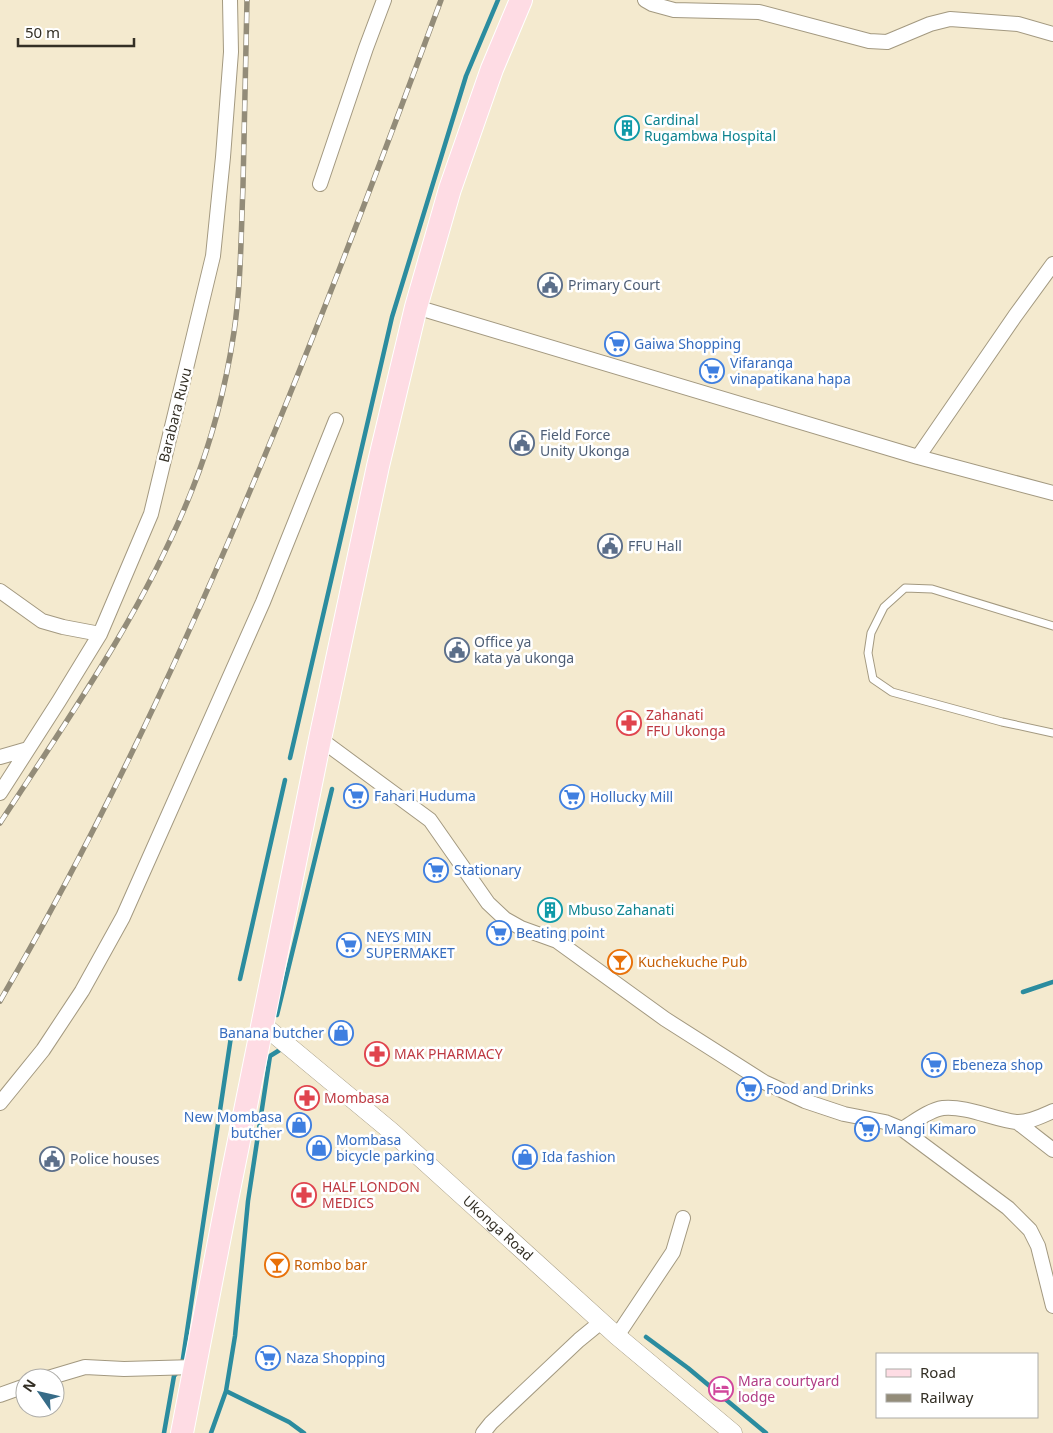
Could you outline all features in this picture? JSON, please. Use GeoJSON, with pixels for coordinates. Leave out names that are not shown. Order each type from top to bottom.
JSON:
{"type":"FeatureCollection","features":[{"type":"Feature","properties":{"kind":"main road"},"geometry":{"type":"LineString","coordinates":[[182,1433],[262,1024],[378,466],[416,307],[450,189],[492,69],[522,0]]}},
{"type":"Feature","properties":{"kind":"street","name":"Barabara Ruvu"},"geometry":{"type":"LineString","coordinates":[[0,793],[60,701],[100,634],[151,514],[213,256],[231,52],[230,0]]}},
{"type":"Feature","properties":{"kind":"street"},"geometry":{"type":"LineString","coordinates":[[320,184],[384,0]]}},
{"type":"Feature","properties":{"kind":"street"},"geometry":{"type":"LineString","coordinates":[[645,0],[674,10],[759,12],[869,41],[887,42],[930,24],[950,19],[1018,24],[1053,34]]}},
{"type":"Feature","properties":{"kind":"street"},"geometry":{"type":"LineString","coordinates":[[918,457],[1014,316],[1053,264]]}},
{"type":"Feature","properties":{"kind":"street"},"geometry":{"type":"LineString","coordinates":[[416,307],[918,457],[1053,493]]}},
{"type":"Feature","properties":{"kind":"street"},"geometry":{"type":"LineString","coordinates":[[0,1103],[43,1050],[82,992],[123,917],[263,602],[336,420]]}},
{"type":"Feature","properties":{"kind":"street"},"geometry":{"type":"LineString","coordinates":[[0,591],[42,621],[100,634]]}},
{"type":"Feature","properties":{"kind":"street"},"geometry":{"type":"LineString","coordinates":[[320,739],[430,820],[488,903],[505,919],[521,928],[557,941],[665,1019],[764,1082],[805,1101],[844,1114],[885,1122],[902,1129],[1008,1208],[1030,1230],[1038,1246],[1053,1306]]}},
{"type":"Feature","properties":{"kind":"street"},"geometry":{"type":"LineString","coordinates":[[0,757],[28,749]]}},
{"type":"Feature","properties":{"kind":"street","name":"Ukonga Road"},"geometry":{"type":"LineString","coordinates":[[262,1024],[392,1132],[601,1322],[734,1433]]}},
{"type":"Feature","properties":{"kind":"street"},"geometry":{"type":"LineString","coordinates":[[902,1129],[932,1111],[942,1108],[983,1113],[1018,1122],[1053,1150]]}},
{"type":"Feature","properties":{"kind":"street"},"geometry":{"type":"LineString","coordinates":[[1018,1122],[1036,1118],[1053,1111]]}},
{"type":"Feature","properties":{"kind":"street"},"geometry":{"type":"LineString","coordinates":[[617,1336],[673,1252],[683,1218]]}},
{"type":"Feature","properties":{"kind":"street"},"geometry":{"type":"LineString","coordinates":[[483,1433],[565,1352],[601,1322]]}},
{"type":"Feature","properties":{"kind":"street"},"geometry":{"type":"LineString","coordinates":[[65,1373],[85,1367],[124,1370],[195,1366]]}},
{"type":"Feature","properties":{"kind":"street"},"geometry":{"type":"LineString","coordinates":[[0,1395],[15,1390]]}},
{"type":"Feature","properties":{"kind":"lane"},"geometry":{"type":"LineString","coordinates":[[1053,626],[932,589],[905,588],[884,607],[871,633],[868,653],[873,679],[892,692],[1002,722],[1053,733]]}},
{"type":"Feature","properties":{"kind":"waterway"},"geometry":{"type":"LineString","coordinates":[[290,758],[392,317],[466,76],[498,0]]}},
{"type":"Feature","properties":{"kind":"waterway"},"geometry":{"type":"LineString","coordinates":[[240,979],[285,780]]}},
{"type":"Feature","properties":{"kind":"waterway"},"geometry":{"type":"LineString","coordinates":[[277,1015],[332,789]]}},
{"type":"Feature","properties":{"kind":"waterway"},"geometry":{"type":"LineString","coordinates":[[1023,992],[1053,982]]}},
{"type":"Feature","properties":{"kind":"waterway"},"geometry":{"type":"LineString","coordinates":[[182,1365],[232,1030]]}},
{"type":"Feature","properties":{"kind":"waterway"},"geometry":{"type":"LineString","coordinates":[[211,1433],[226,1391],[235,1336],[248,1201],[270,1056],[283,1048]]}},
{"type":"Feature","properties":{"kind":"waterway"},"geometry":{"type":"LineString","coordinates":[[646,1337],[688,1368],[766,1433]]}},
{"type":"Feature","properties":{"kind":"waterway"},"geometry":{"type":"LineString","coordinates":[[164,1433],[174,1376],[178,1371]]}},
{"type":"Feature","properties":{"kind":"waterway"},"geometry":{"type":"LineString","coordinates":[[226,1391],[289,1422],[304,1433]]}},
{"type":"Feature","properties":{"kind":"railway"},"geometry":{"type":"LineString","coordinates":[[0,823],[105,661],[152,577],[192,490],[212,432],[231,352],[238,296],[243,186],[247,0]]}},
{"type":"Feature","properties":{"kind":"railway"},"geometry":{"type":"LineString","coordinates":[[0,1001],[67,881],[129,759],[187,636],[294,384],[441,0]]}},
{"type":"Feature","properties":{"kind":"place","name":"Cardinal Rugambwa Hospital"},"geometry":{"type":"Point","coordinates":[627,128]}},
{"type":"Feature","properties":{"kind":"place","name":"Primary Court"},"geometry":{"type":"Point","coordinates":[550,285]}},
{"type":"Feature","properties":{"kind":"place","name":"Gaiwa Shopping"},"geometry":{"type":"Point","coordinates":[617,344]}},
{"type":"Feature","properties":{"kind":"place","name":"Vifaranga vinapatikana hapa"},"geometry":{"type":"Point","coordinates":[712,371]}},
{"type":"Feature","properties":{"kind":"place","name":"Field Force Unity Ukonga"},"geometry":{"type":"Point","coordinates":[522,443]}},
{"type":"Feature","properties":{"kind":"place","name":"FFU Hall"},"geometry":{"type":"Point","coordinates":[610,546]}},
{"type":"Feature","properties":{"kind":"place","name":"Office ya kata ya ukonga"},"geometry":{"type":"Point","coordinates":[457,650]}},
{"type":"Feature","properties":{"kind":"place","name":"Zahanati FFU Ukonga"},"geometry":{"type":"Point","coordinates":[629,723]}},
{"type":"Feature","properties":{"kind":"place","name":"Fahari Huduma"},"geometry":{"type":"Point","coordinates":[356,796]}},
{"type":"Feature","properties":{"kind":"place","name":"Hollucky Mill"},"geometry":{"type":"Point","coordinates":[572,797]}},
{"type":"Feature","properties":{"kind":"place","name":"Stationary"},"geometry":{"type":"Point","coordinates":[436,870]}},
{"type":"Feature","properties":{"kind":"place","name":"Mbuso Zahanati"},"geometry":{"type":"Point","coordinates":[550,910]}},
{"type":"Feature","properties":{"kind":"place","name":"Beating point"},"geometry":{"type":"Point","coordinates":[499,933]}},
{"type":"Feature","properties":{"kind":"place","name":"NEYS MIN SUPERMAKET"},"geometry":{"type":"Point","coordinates":[349,945]}},
{"type":"Feature","properties":{"kind":"place","name":"Kuchekuche Pub"},"geometry":{"type":"Point","coordinates":[620,962]}},
{"type":"Feature","properties":{"kind":"place","name":"Banana butcher"},"geometry":{"type":"Point","coordinates":[341,1033]}},
{"type":"Feature","properties":{"kind":"place","name":"MAK PHARMACY"},"geometry":{"type":"Point","coordinates":[377,1054]}},
{"type":"Feature","properties":{"kind":"place","name":"Ebeneza shop"},"geometry":{"type":"Point","coordinates":[934,1065]}},
{"type":"Feature","properties":{"kind":"place","name":"Food and Drinks"},"geometry":{"type":"Point","coordinates":[749,1089]}},
{"type":"Feature","properties":{"kind":"place","name":"Mombasa"},"geometry":{"type":"Point","coordinates":[307,1098]}},
{"type":"Feature","properties":{"kind":"place","name":"New Mombasa butcher"},"geometry":{"type":"Point","coordinates":[299,1125]}},
{"type":"Feature","properties":{"kind":"place","name":"Mangi Kimaro"},"geometry":{"type":"Point","coordinates":[867,1129]}},
{"type":"Feature","properties":{"kind":"place","name":"Mombasa bicycle parking"},"geometry":{"type":"Point","coordinates":[319,1148]}},
{"type":"Feature","properties":{"kind":"place","name":"Ida fashion"},"geometry":{"type":"Point","coordinates":[525,1157]}},
{"type":"Feature","properties":{"kind":"place","name":"Police houses"},"geometry":{"type":"Point","coordinates":[52,1159]}},
{"type":"Feature","properties":{"kind":"place","name":"HALF LONDON MEDICS"},"geometry":{"type":"Point","coordinates":[304,1195]}},
{"type":"Feature","properties":{"kind":"place","name":"Rombo bar"},"geometry":{"type":"Point","coordinates":[277,1265]}},
{"type":"Feature","properties":{"kind":"place","name":"Naza Shopping"},"geometry":{"type":"Point","coordinates":[268,1358]}},
{"type":"Feature","properties":{"kind":"place","name":"Mara courtyard lodge"},"geometry":{"type":"Point","coordinates":[721,1389]}}]}
